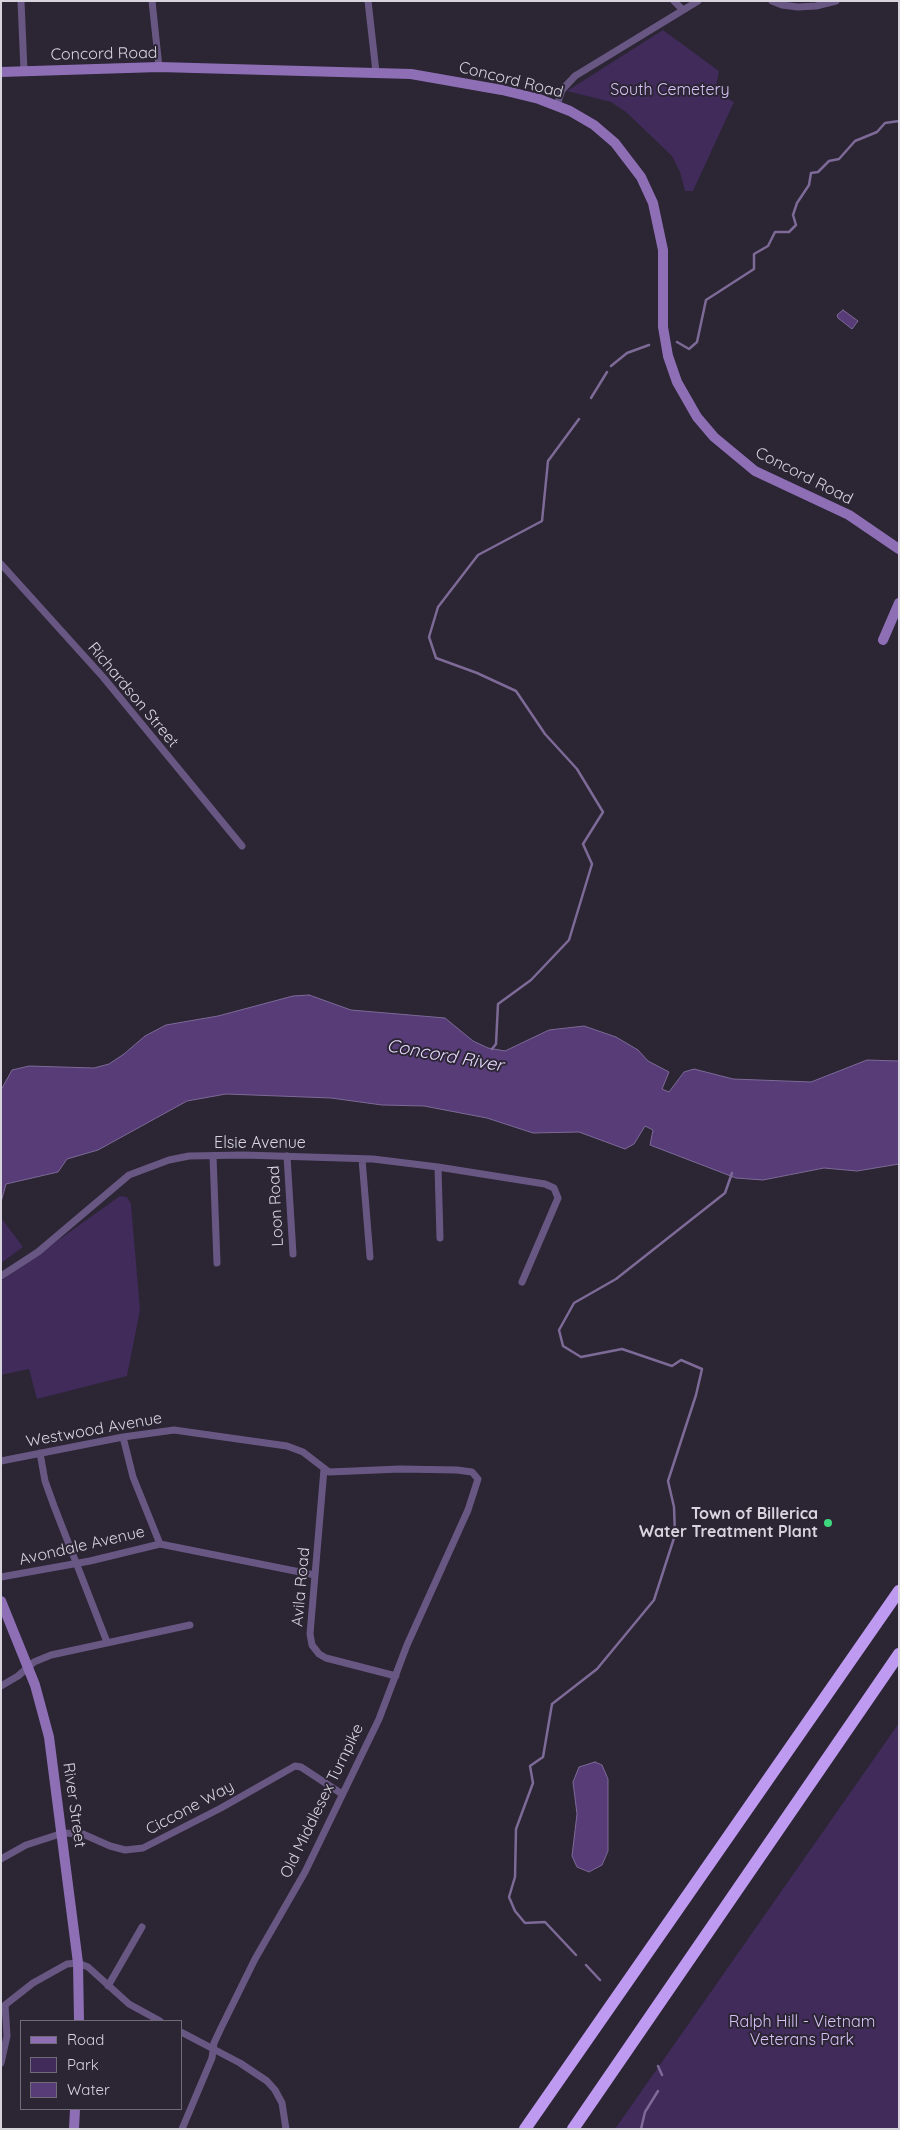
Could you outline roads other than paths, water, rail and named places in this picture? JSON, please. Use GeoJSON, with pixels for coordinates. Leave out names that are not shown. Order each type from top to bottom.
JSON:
{"type":"FeatureCollection","features":[{"type":"Feature","properties":{"kind":"highway"},"geometry":{"type":"LineString","coordinates":[[525,2129],[604,2012],[899,1591]]}},
{"type":"Feature","properties":{"kind":"highway"},"geometry":{"type":"LineString","coordinates":[[573,2129],[899,1654]]}},
{"type":"Feature","properties":{"kind":"main road","name":"Concord Road"},"geometry":{"type":"LineString","coordinates":[[1,72],[159,67],[411,74],[460,81],[520,94],[557,105],[594,125],[615,143],[633,166],[647,190],[662,238],[663,327],[668,356],[677,382],[697,418],[714,437],[755,471],[849,515],[899,549]]}},
{"type":"Feature","properties":{"kind":"main road"},"geometry":{"type":"LineString","coordinates":[[882,640],[899,604]]}},
{"type":"Feature","properties":{"kind":"main road","name":"River Street"},"geometry":{"type":"LineString","coordinates":[[1,1601],[28,1667],[49,1737],[63,1833],[78,1964],[79,2020]]}},
{"type":"Feature","properties":{"kind":"main road"},"geometry":{"type":"LineString","coordinates":[[74,2129],[75,2110]]}},
{"type":"Feature","properties":{"kind":"street"},"geometry":{"type":"LineString","coordinates":[[21,1],[24,71]]}},
{"type":"Feature","properties":{"kind":"street"},"geometry":{"type":"LineString","coordinates":[[152,1],[159,67]]}},
{"type":"Feature","properties":{"kind":"street"},"geometry":{"type":"LineString","coordinates":[[368,1],[376,72]]}},
{"type":"Feature","properties":{"kind":"street"},"geometry":{"type":"LineString","coordinates":[[674,1],[683,10]]}},
{"type":"Feature","properties":{"kind":"street"},"geometry":{"type":"LineString","coordinates":[[557,105],[562,90],[575,76],[698,1]]}},
{"type":"Feature","properties":{"kind":"street"},"geometry":{"type":"LineString","coordinates":[[772,1],[782,6],[798,7],[816,6],[836,1]]}},
{"type":"Feature","properties":{"kind":"street","name":"Richardson Street"},"geometry":{"type":"LineString","coordinates":[[1,564],[103,677],[242,846]]}},
{"type":"Feature","properties":{"kind":"street"},"geometry":{"type":"LineString","coordinates":[[213,1156],[217,1263]]}},
{"type":"Feature","properties":{"kind":"street","name":"Elsie Avenue"},"geometry":{"type":"LineString","coordinates":[[1,1276],[38,1252],[129,1175],[169,1160],[213,1156],[287,1156],[362,1159],[438,1167],[537,1182],[554,1188],[558,1198],[556,1204],[522,1282]]}},
{"type":"Feature","properties":{"kind":"street","name":"Loon Road"},"geometry":{"type":"LineString","coordinates":[[287,1156],[293,1254]]}},
{"type":"Feature","properties":{"kind":"street"},"geometry":{"type":"LineString","coordinates":[[362,1159],[370,1258]]}},
{"type":"Feature","properties":{"kind":"street"},"geometry":{"type":"LineString","coordinates":[[438,1167],[440,1238]]}},
{"type":"Feature","properties":{"kind":"street","name":"Westwood Avenue"},"geometry":{"type":"LineString","coordinates":[[1,1461],[123,1437],[174,1430],[259,1440],[298,1450],[324,1469],[337,1473],[400,1469],[467,1471],[474,1473],[478,1481]]}},
{"type":"Feature","properties":{"kind":"street"},"geometry":{"type":"LineString","coordinates":[[123,1437],[133,1477],[160,1544]]}},
{"type":"Feature","properties":{"kind":"street"},"geometry":{"type":"LineString","coordinates":[[40,1453],[51,1498],[107,1642]]}},
{"type":"Feature","properties":{"kind":"street","name":"Avila Road"},"geometry":{"type":"LineString","coordinates":[[324,1469],[310,1638],[316,1651],[329,1659],[396,1676]]}},
{"type":"Feature","properties":{"kind":"street","name":"Old Middlesex Turnpike"},"geometry":{"type":"LineString","coordinates":[[182,2129],[212,2058],[216,2037],[250,1967],[305,1872],[379,1720],[407,1645],[445,1564],[478,1481]]}},
{"type":"Feature","properties":{"kind":"street","name":"Avondale Avenue"},"geometry":{"type":"LineString","coordinates":[[1,1577],[78,1564],[160,1544],[315,1576]]}},
{"type":"Feature","properties":{"kind":"street"},"geometry":{"type":"LineString","coordinates":[[1,1686],[18,1676],[28,1667],[51,1655],[190,1625]]}},
{"type":"Feature","properties":{"kind":"street","name":"Ciccone Way"},"geometry":{"type":"LineString","coordinates":[[63,1833],[83,1834],[110,1846],[125,1850],[143,1848],[297,1765],[342,1794]]}},
{"type":"Feature","properties":{"kind":"street"},"geometry":{"type":"LineString","coordinates":[[1,1859],[26,1845],[63,1833]]}},
{"type":"Feature","properties":{"kind":"street"},"geometry":{"type":"LineString","coordinates":[[108,1986],[142,1928]]}},
{"type":"Feature","properties":{"kind":"street"},"geometry":{"type":"LineString","coordinates":[[1,2063],[6,2043],[4,2010],[7,2002],[54,1969],[67,1964],[78,1964],[90,1968],[129,2004],[158,2020]]}},
{"type":"Feature","properties":{"kind":"street"},"geometry":{"type":"LineString","coordinates":[[182,2032],[259,2075],[272,2086],[282,2103],[286,2129]]}},
{"type":"Feature","properties":{"kind":"water"},"geometry":{"type":"Polygon","coordinates":[[[843,310],[858,321],[852,329],[838,318],[837,315],[843,310]]]}},
{"type":"Feature","properties":{"kind":"water","name":"Concord River"},"geometry":{"type":"Polygon","coordinates":[[[309,995],[351,1010],[445,1018],[473,1041],[488,1048],[505,1051],[549,1030],[584,1026],[616,1037],[638,1050],[648,1061],[669,1072],[662,1089],[669,1092],[684,1072],[694,1069],[733,1079],[811,1082],[867,1060],[899,1061],[899,1164],[857,1171],[824,1168],[763,1180],[736,1178],[650,1145],[653,1130],[645,1126],[634,1144],[625,1149],[579,1132],[533,1133],[487,1118],[424,1106],[382,1105],[331,1098],[226,1094],[187,1101],[98,1150],[67,1159],[58,1172],[6,1184],[1,1202],[1,1090],[12,1070],[29,1066],[94,1068],[109,1064],[145,1036],[166,1025],[218,1016],[293,996],[309,995]]]}},
{"type":"Feature","properties":{"kind":"water"},"geometry":{"type":"Polygon","coordinates":[[[595,1762],[602,1765],[608,1779],[608,1851],[602,1865],[589,1872],[577,1867],[572,1856],[577,1814],[573,1782],[579,1767],[595,1762]]]}},
{"type":"Feature","properties":{"kind":"waterway"},"geometry":{"type":"LineString","coordinates":[[677,342],[689,349],[697,342],[706,300],[754,269],[754,254],[768,246],[775,232],[789,232],[796,225],[793,215],[797,203],[809,185],[811,173],[818,172],[829,161],[839,159],[855,141],[877,132],[885,123],[899,121]]}},
{"type":"Feature","properties":{"kind":"waterway"},"geometry":{"type":"LineString","coordinates":[[611,366],[627,353],[649,345]]}},
{"type":"Feature","properties":{"kind":"waterway"},"geometry":{"type":"LineString","coordinates":[[591,398],[607,372]]}},
{"type":"Feature","properties":{"kind":"waterway","name":"Concord River"},"geometry":{"type":"LineString","coordinates":[[492,1049],[496,1044],[498,1004],[531,980],[569,940],[592,864],[583,844],[603,812],[577,769],[545,734],[516,691],[477,673],[436,658],[429,637],[438,607],[478,555],[542,521],[548,461],[579,419]]}},
{"type":"Feature","properties":{"kind":"waterway"},"geometry":{"type":"LineString","coordinates":[[576,1955],[545,1922],[525,1923],[515,1911],[509,1897],[515,1877],[516,1829],[533,1783],[530,1766],[543,1757],[552,1704],[597,1669],[654,1600],[675,1535],[674,1507],[668,1481],[696,1395],[702,1369],[681,1360],[672,1366],[622,1349],[581,1357],[563,1346],[559,1330],[574,1303],[616,1279],[725,1193],[732,1173]]}},
{"type":"Feature","properties":{"kind":"waterway"},"geometry":{"type":"LineString","coordinates":[[586,1965],[600,1980]]}},
{"type":"Feature","properties":{"kind":"waterway"},"geometry":{"type":"LineString","coordinates":[[658,2066],[662,2075]]}},
{"type":"Feature","properties":{"kind":"waterway"},"geometry":{"type":"LineString","coordinates":[[641,2129],[645,2112],[658,2091]]}},
{"type":"Feature","properties":{"kind":"place","name":"Town of Billerica Water Treatment Plant"},"geometry":{"type":"Point","coordinates":[828,1523]}},
{"type":"Feature","properties":{"kind":"park label","name":"South Cemetery"},"geometry":{"type":"Point","coordinates":[670,90]}},
{"type":"Feature","properties":{"kind":"park label","name":"Ralph Hill - Vietnam Veterans Park"},"geometry":{"type":"Point","coordinates":[802,2031]}}]}
